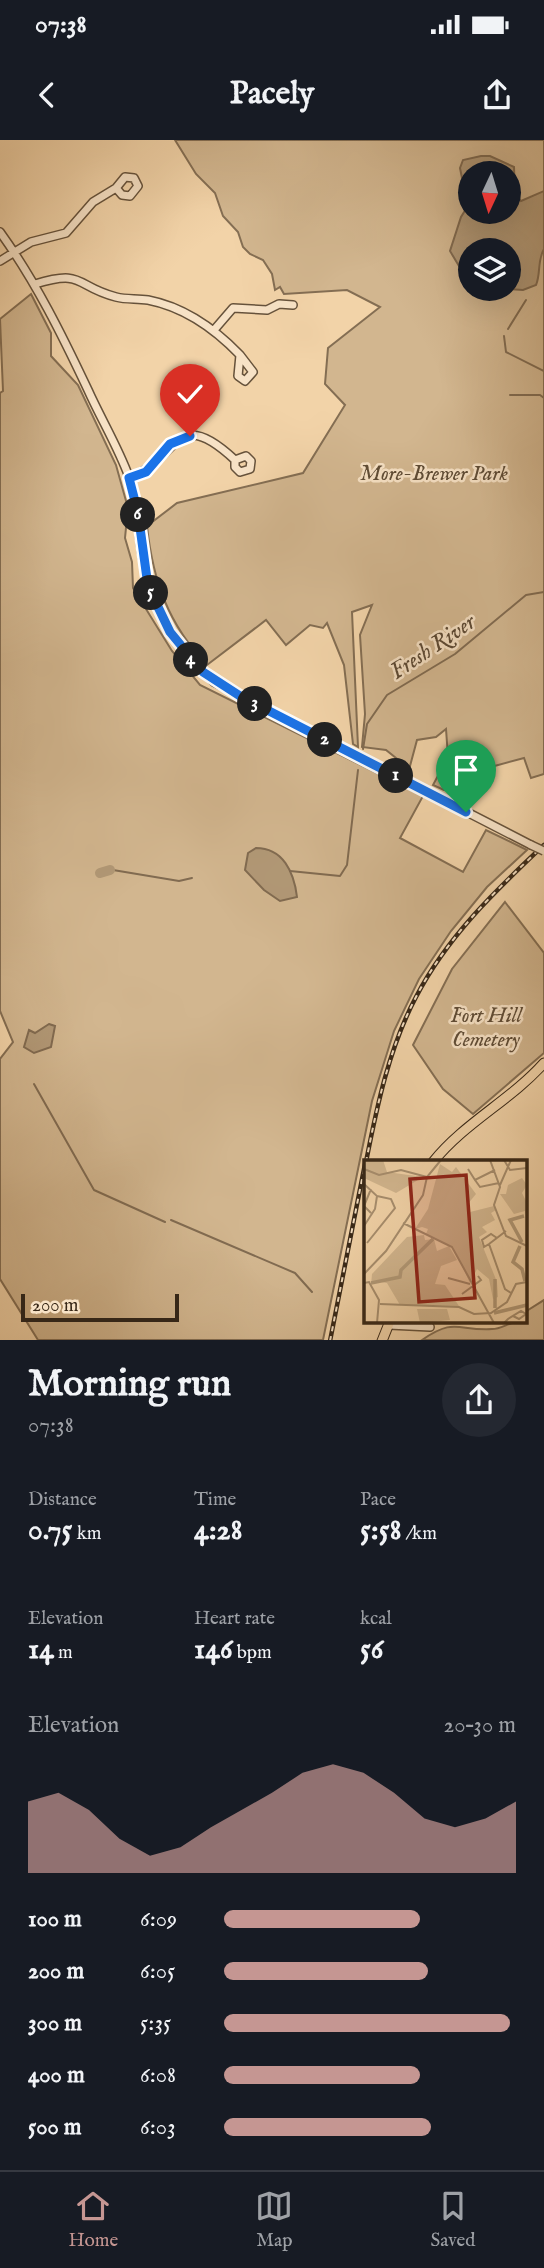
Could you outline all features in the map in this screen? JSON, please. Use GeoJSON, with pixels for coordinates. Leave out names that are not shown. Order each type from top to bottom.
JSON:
{"type":"FeatureCollection","features":[{"type":"Feature","properties":{"kind":"main road"},"geometry":{"type":"LineString","coordinates":[[435,1160],[465,1131],[518,1090],[544,1063]]}},
{"type":"Feature","properties":{"kind":"main road"},"geometry":{"type":"LineString","coordinates":[[383,1340],[390,1323]]}},
{"type":"Feature","properties":{"kind":"street"},"geometry":{"type":"LineString","coordinates":[[0,261],[31,242],[66,233],[93,202],[116,188]]}},
{"type":"Feature","properties":{"kind":"street"},"geometry":{"type":"LineString","coordinates":[[0,232],[35,284],[106,425],[129,478],[138,513],[148,586],[170,632],[203,672],[240,696],[544,851]]}},
{"type":"Feature","properties":{"kind":"street"},"geometry":{"type":"LineString","coordinates":[[35,284],[59,276],[78,279],[112,296],[170,306],[214,330],[240,355]]}},
{"type":"Feature","properties":{"kind":"street"},"geometry":{"type":"LineString","coordinates":[[214,330],[233,308],[267,310],[279,304],[293,305]]}},
{"type":"Feature","properties":{"kind":"street"},"geometry":{"type":"LineString","coordinates":[[129,478],[146,472],[170,444],[190,436],[209,438],[235,460]]}},
{"type":"Feature","properties":{"kind":"street"},"geometry":{"type":"LineString","coordinates":[[390,1323],[430,1327],[425,1323]]}},
{"type":"Feature","properties":{"kind":"green space","name":"More-Brewer Park"},"geometry":{"type":"Polygon","coordinates":[[[175,140],[544,140],[544,774],[531,778],[524,758],[487,768],[479,758],[444,790],[433,785],[448,757],[446,729],[436,737],[417,740],[410,766],[406,766],[386,750],[362,747],[365,714],[360,635],[372,605],[352,612],[358,747],[353,744],[344,665],[327,623],[323,628],[310,625],[286,645],[266,620],[207,665],[193,650],[172,618],[153,565],[147,526],[177,503],[303,473],[345,405],[325,384],[328,348],[380,307],[347,290],[284,294],[280,287],[275,290],[272,274],[263,260],[243,247],[238,232],[223,216],[215,193],[196,174],[175,140]]]}},
{"type":"Feature","properties":{"kind":"green space"},"geometry":{"type":"Polygon","coordinates":[[[31,294],[51,333],[51,356],[78,385],[116,465],[128,508],[125,538],[132,562],[133,588],[172,651],[200,685],[423,796],[400,838],[463,872],[486,830],[527,850],[487,887],[451,931],[419,979],[394,1031],[372,1101],[323,1340],[38,1340],[0,1279],[0,1059],[13,1042],[0,1011],[0,393],[3,391],[0,319],[31,294]]]}},
{"type":"Feature","properties":{"kind":"green space","name":"Fort Hill Cemetery"},"geometry":{"type":"Polygon","coordinates":[[[505,902],[544,953],[544,1053],[473,1114],[443,1089],[413,1045],[452,969],[505,902]]]}},
{"type":"Feature","properties":{"kind":"green space"},"geometry":{"type":"Polygon","coordinates":[[[544,1300],[544,1340],[422,1340],[449,1327],[492,1329],[512,1323],[526,1323],[526,1311],[544,1300]]]}},
{"type":"Feature","properties":{"kind":"shaded area"},"geometry":{"type":"Polygon","coordinates":[[[490,156],[501,161],[463,161],[490,156]]]}},
{"type":"Feature","properties":{"kind":"shaded area"},"geometry":{"type":"Polygon","coordinates":[[[544,191],[544,249],[536,285],[521,290],[521,238],[458,238],[458,264],[450,251],[459,224],[522,224],[522,201],[544,191]]]}},
{"type":"Feature","properties":{"kind":"shaded area"},"geometry":{"type":"Polygon","coordinates":[[[256,848],[273,852],[286,863],[297,897],[280,901],[264,890],[245,870],[248,853],[256,848]]]}},
{"type":"Feature","properties":{"kind":"shaded area"},"geometry":{"type":"Polygon","coordinates":[[[49,1024],[55,1026],[51,1047],[34,1053],[24,1047],[29,1030],[35,1033],[49,1024]]]}},
{"type":"Feature","properties":{"kind":"waterway"},"geometry":{"type":"LineString","coordinates":[[508,329],[526,300]]}},
{"type":"Feature","properties":{"kind":"waterway"},"geometry":{"type":"LineString","coordinates":[[504,336],[506,352],[544,371]]}},
{"type":"Feature","properties":{"kind":"waterway"},"geometry":{"type":"LineString","coordinates":[[510,395],[540,395],[544,398]]}},
{"type":"Feature","properties":{"kind":"waterway","name":"Fresh River"},"geometry":{"type":"LineString","coordinates":[[363,749],[367,724],[387,695],[455,654],[526,595],[544,592]]}},
{"type":"Feature","properties":{"kind":"waterway","name":"Fresh River"},"geometry":{"type":"LineString","coordinates":[[290,871],[340,876],[347,865],[358,770]]}},
{"type":"Feature","properties":{"kind":"waterway"},"geometry":{"type":"LineString","coordinates":[[100,873],[110,870]]}},
{"type":"Feature","properties":{"kind":"waterway"},"geometry":{"type":"LineString","coordinates":[[113,870],[179,881],[192,878]]}},
{"type":"Feature","properties":{"kind":"waterway"},"geometry":{"type":"LineString","coordinates":[[34,1084],[94,1190],[165,1222]]}},
{"type":"Feature","properties":{"kind":"waterway"},"geometry":{"type":"LineString","coordinates":[[171,1220],[295,1273],[312,1292]]}},
{"type":"Feature","properties":{"kind":"railway"},"geometry":{"type":"LineString","coordinates":[[366,1160],[391,1057],[407,1016],[428,975],[473,916],[544,845]]}},
{"type":"Feature","properties":{"kind":"railway"},"geometry":{"type":"LineString","coordinates":[[330,1340],[364,1169]]}},
{"type":"Feature","properties":{"kind":"route"},"geometry":{"type":"LineString","coordinates":[[190,436],[170,444],[146,472],[129,478],[138,513],[148,586],[166,626],[180,647],[214,682],[466,812]]}}]}
